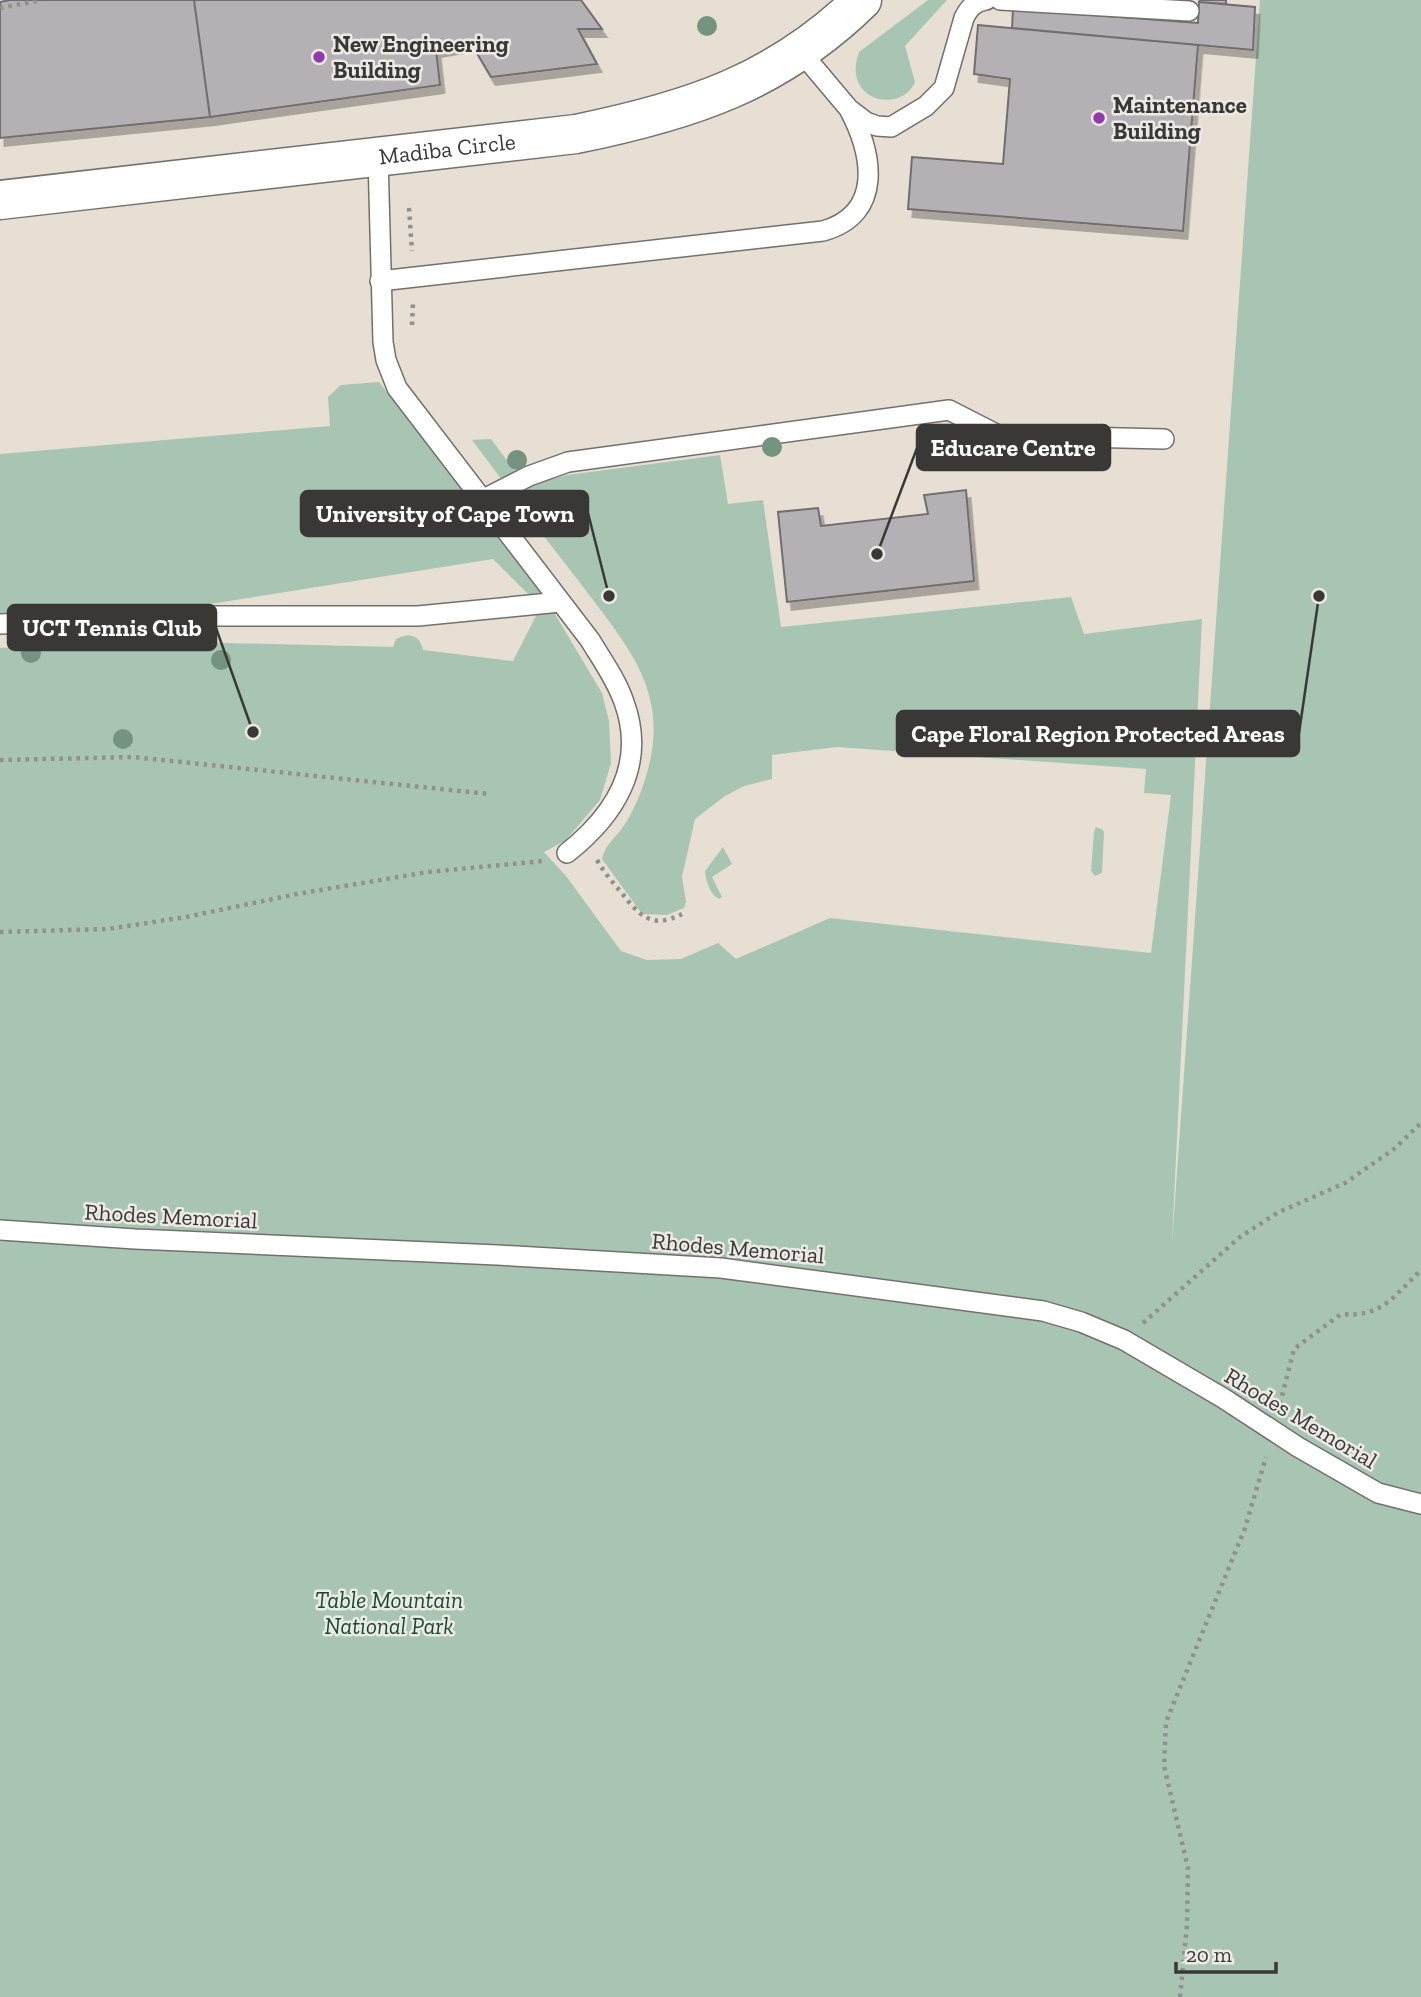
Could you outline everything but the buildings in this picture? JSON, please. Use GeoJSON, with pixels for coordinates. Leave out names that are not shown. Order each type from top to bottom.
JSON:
{"type":"FeatureCollection","features":[{"type":"Feature","properties":{"kind":"street","name":"Madiba Circle"},"geometry":{"type":"LineString","coordinates":[[0,200],[576,134],[634,122],[693,105],[747,83],[801,52],[862,0]]}},
{"type":"Feature","properties":{"kind":"lane"},"geometry":{"type":"LineString","coordinates":[[801,52],[849,109],[866,122],[891,127],[936,98],[944,88],[964,18],[970,8],[979,1],[986,0]]}},
{"type":"Feature","properties":{"kind":"lane"},"geometry":{"type":"LineString","coordinates":[[1000,0],[1189,11]]}},
{"type":"Feature","properties":{"kind":"lane"},"geometry":{"type":"LineString","coordinates":[[380,281],[823,231],[839,226],[856,214],[866,195],[869,172],[865,147],[849,109]]}},
{"type":"Feature","properties":{"kind":"lane"},"geometry":{"type":"LineString","coordinates":[[378,157],[383,342],[386,360],[397,388],[590,640],[614,678],[625,703],[632,746],[628,770],[612,808],[598,826],[567,853]]}},
{"type":"Feature","properties":{"kind":"lane"},"geometry":{"type":"LineString","coordinates":[[482,500],[528,476],[568,462],[949,410],[998,435],[1164,439]]}},
{"type":"Feature","properties":{"kind":"lane"},"geometry":{"type":"LineString","coordinates":[[0,624],[181,617],[418,616],[560,602]]}},
{"type":"Feature","properties":{"kind":"lane","name":"Rhodes Memorial"},"geometry":{"type":"LineString","coordinates":[[0,1230],[721,1268],[1043,1311],[1082,1322],[1124,1340],[1378,1493],[1421,1504]]}},
{"type":"Feature","properties":{"kind":"path"},"geometry":{"type":"LineString","coordinates":[[0,8],[43,0]]}},
{"type":"Feature","properties":{"kind":"path"},"geometry":{"type":"LineString","coordinates":[[0,760],[133,757],[489,794]]}},
{"type":"Feature","properties":{"kind":"path"},"geometry":{"type":"LineString","coordinates":[[0,932],[108,929],[428,872],[549,860],[567,853]]}},
{"type":"Feature","properties":{"kind":"path"},"geometry":{"type":"LineString","coordinates":[[1124,1340],[1240,1237],[1277,1213],[1345,1183],[1394,1149],[1421,1123]]}},
{"type":"Feature","properties":{"kind":"path"},"geometry":{"type":"LineString","coordinates":[[1180,1997],[1187,1925],[1188,1868],[1164,1766],[1166,1722],[1244,1528],[1274,1430],[1294,1349],[1341,1314],[1362,1316],[1385,1305],[1421,1270]]}},
{"type":"Feature","properties":{"kind":"shaded area"},"geometry":{"type":"Polygon","coordinates":[[[0,0],[1260,0],[1168,1298],[0,1191],[0,0]]]}},
{"type":"Feature","properties":{"kind":"green space"},"geometry":{"type":"Polygon","coordinates":[[[928,0],[947,0],[905,46],[915,82],[908,92],[898,98],[875,98],[865,92],[858,82],[856,69],[859,52],[928,0]]]}},
{"type":"Feature","properties":{"kind":"green space","name":"Table Mountain National Park"},"geometry":{"type":"Polygon","coordinates":[[[1260,0],[1421,0],[1421,1997],[0,1997],[0,648],[148,641],[393,647],[396,639],[409,635],[417,638],[423,650],[513,661],[536,616],[528,594],[493,559],[179,609],[0,616],[0,454],[330,426],[328,397],[341,385],[379,382],[543,594],[602,693],[609,721],[611,763],[600,800],[565,841],[544,852],[566,876],[621,951],[647,960],[681,959],[718,943],[736,959],[830,918],[1151,953],[1171,795],[1144,793],[1146,769],[837,747],[772,755],[772,779],[744,786],[725,796],[695,819],[682,877],[686,902],[684,908],[667,915],[642,914],[602,859],[633,810],[647,773],[653,738],[653,714],[648,691],[639,669],[615,629],[512,495],[524,486],[567,475],[720,455],[728,504],[763,500],[781,627],[1071,597],[1084,634],[1202,619],[1172,1242],[1260,0]]]}},
{"type":"Feature","properties":{"kind":"green space"},"geometry":{"type":"Polygon","coordinates":[[[491,439],[517,474],[502,480],[472,440],[491,439]]]}},
{"type":"Feature","properties":{"kind":"green space"},"geometry":{"type":"Polygon","coordinates":[[[1096,827],[1104,833],[1102,873],[1095,876],[1091,871],[1096,827]]]}},
{"type":"Feature","properties":{"kind":"green space"},"geometry":{"type":"Polygon","coordinates":[[[723,847],[732,864],[712,877],[722,897],[719,899],[707,883],[705,871],[723,847]]]}},
{"type":"Feature","properties":{"kind":"place","name":"New Engineering Building"},"geometry":{"type":"Point","coordinates":[319,57]}},
{"type":"Feature","properties":{"kind":"place","name":"Maintenance Building"},"geometry":{"type":"Point","coordinates":[1099,118]}},
{"type":"Feature","properties":{"kind":"place","name":"Educare Centre"},"geometry":{"type":"Point","coordinates":[877,554]}},
{"type":"Feature","properties":{"kind":"place","name":"University of Cape Town"},"geometry":{"type":"Point","coordinates":[609,596]}},
{"type":"Feature","properties":{"kind":"place","name":"Cape Floral Region Protected Areas"},"geometry":{"type":"Point","coordinates":[1319,596]}},
{"type":"Feature","properties":{"kind":"place","name":"UCT Tennis Club"},"geometry":{"type":"Point","coordinates":[253,732]}}]}
